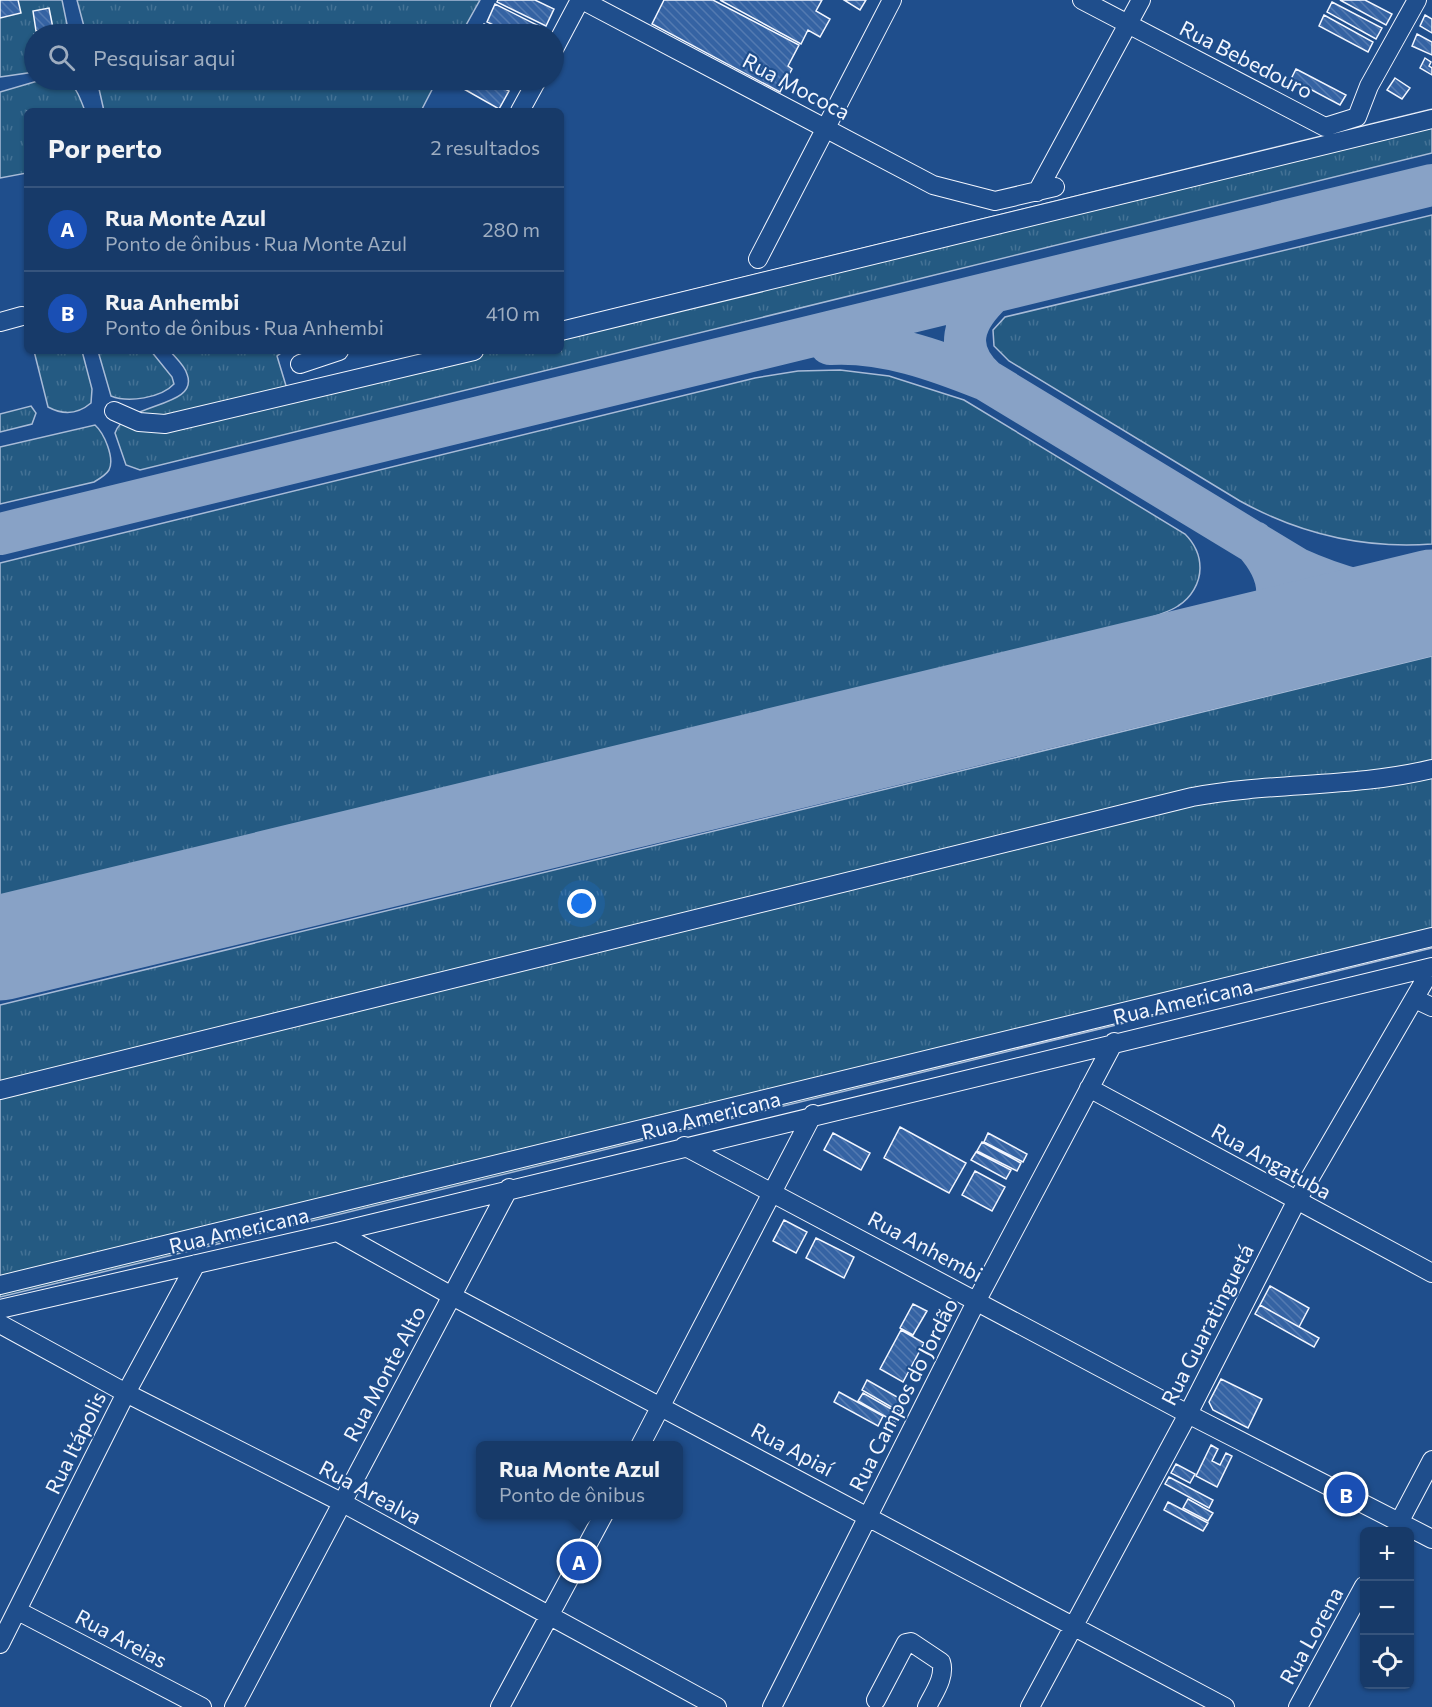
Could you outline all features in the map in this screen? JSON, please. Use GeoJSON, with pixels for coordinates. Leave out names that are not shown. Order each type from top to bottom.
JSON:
{"type":"FeatureCollection","features":[{"type":"Feature","properties":{"kind":"street"},"geometry":{"type":"LineString","coordinates":[[564,31],[581,0]]}},
{"type":"Feature","properties":{"kind":"street","name":"Rua Mococa"},"geometry":{"type":"LineString","coordinates":[[581,0],[933,185],[995,201],[1037,192]]}},
{"type":"Feature","properties":{"kind":"street"},"geometry":{"type":"LineString","coordinates":[[758,259],[892,0]]}},
{"type":"Feature","properties":{"kind":"street","name":"Rua Bebedouro"},"geometry":{"type":"LineString","coordinates":[[1082,0],[1325,127],[1357,117],[1369,86],[1417,0]]}},
{"type":"Feature","properties":{"kind":"street"},"geometry":{"type":"LineString","coordinates":[[1037,192],[1141,0]]}},
{"type":"Feature","properties":{"kind":"street"},"geometry":{"type":"LineString","coordinates":[[521,108],[531,90]]}},
{"type":"Feature","properties":{"kind":"street"},"geometry":{"type":"LineString","coordinates":[[564,330],[1432,119]]}},
{"type":"Feature","properties":{"kind":"street"},"geometry":{"type":"LineString","coordinates":[[1037,192],[1055,188]]}},
{"type":"Feature","properties":{"kind":"street"},"geometry":{"type":"LineString","coordinates":[[0,322],[22,316]]}},
{"type":"Feature","properties":{"kind":"street"},"geometry":{"type":"LineString","coordinates":[[300,364],[330,354]]}},
{"type":"Feature","properties":{"kind":"street"},"geometry":{"type":"LineString","coordinates":[[114,411],[139,422],[165,424],[461,354]]}},
{"type":"Feature","properties":{"kind":"street"},"geometry":{"type":"LineString","coordinates":[[0,1090],[1192,797],[1237,788],[1380,780],[1432,769]]}},
{"type":"Feature","properties":{"kind":"street"},"geometry":{"type":"LineString","coordinates":[[0,1286],[1432,938]]}},
{"type":"Feature","properties":{"kind":"street","name":"Rua Guaratinguetá"},"geometry":{"type":"LineString","coordinates":[[1030,1707],[1188,1414],[1296,1202],[1432,967]]}},
{"type":"Feature","properties":{"kind":"street","name":"Rua Americana"},"geometry":{"type":"LineString","coordinates":[[0,1309],[337,1232],[813,1114],[1432,967]]}},
{"type":"Feature","properties":{"kind":"street"},"geometry":{"type":"LineString","coordinates":[[1415,999],[1432,1007]]}},
{"type":"Feature","properties":{"kind":"street","name":"Rua Campos do Jordão"},"geometry":{"type":"LineString","coordinates":[[772,1707],[977,1300],[1114,1042]]}},
{"type":"Feature","properties":{"kind":"street","name":"Rua Angatuba"},"geometry":{"type":"LineString","coordinates":[[1089,1088],[1296,1202],[1432,1273]]}},
{"type":"Feature","properties":{"kind":"street"},"geometry":{"type":"LineString","coordinates":[[643,1441],[813,1114]]}},
{"type":"Feature","properties":{"kind":"street","name":"Rua Anhembi"},"geometry":{"type":"LineString","coordinates":[[684,1146],[977,1300],[1397,1527]]}},
{"type":"Feature","properties":{"kind":"street","name":"Rua Monte Alto"},"geometry":{"type":"LineString","coordinates":[[234,1707],[509,1188]]}},
{"type":"Feature","properties":{"kind":"street","name":"Rua Apiaí"},"geometry":{"type":"LineString","coordinates":[[337,1232],[452,1296],[1226,1707]]}},
{"type":"Feature","properties":{"kind":"street","name":"Rua Itápolis"},"geometry":{"type":"LineString","coordinates":[[0,1644],[126,1393],[196,1264]]}},
{"type":"Feature","properties":{"kind":"street","name":"Rua Arealva"},"geometry":{"type":"LineString","coordinates":[[0,1324],[126,1393],[343,1503],[717,1707]]}},
{"type":"Feature","properties":{"kind":"street"},"geometry":{"type":"LineString","coordinates":[[1397,1527],[1432,1460]]}},
{"type":"Feature","properties":{"kind":"street"},"geometry":{"type":"LineString","coordinates":[[500,1707],[602,1519]]}},
{"type":"Feature","properties":{"kind":"street","name":"Rua Anhembi"},"geometry":{"type":"LineString","coordinates":[[1414,1533],[1432,1539]]}},
{"type":"Feature","properties":{"kind":"street","name":"Rua Lorena"},"geometry":{"type":"LineString","coordinates":[[1298,1707],[1360,1595]]}},
{"type":"Feature","properties":{"kind":"street","name":"Rua Areias"},"geometry":{"type":"LineString","coordinates":[[18,1611],[202,1707]]}},
{"type":"Feature","properties":{"kind":"street"},"geometry":{"type":"LineString","coordinates":[[876,1700],[906,1643],[911,1642],[941,1662],[943,1667],[943,1673],[927,1707]]}},
{"type":"Feature","properties":{"kind":"green space"},"geometry":{"type":"Polygon","coordinates":[[[0,0],[62,0],[67,24],[24,24],[24,73],[0,77],[0,0]]]}},
{"type":"Feature","properties":{"kind":"green space"},"geometry":{"type":"Polygon","coordinates":[[[77,0],[480,0],[467,24],[83,24],[77,0]]]}},
{"type":"Feature","properties":{"kind":"green space"},"geometry":{"type":"Polygon","coordinates":[[[24,85],[24,90],[75,90],[84,108],[24,108],[24,174],[0,178],[0,92],[24,85]]]}},
{"type":"Feature","properties":{"kind":"green space"},"geometry":{"type":"Polygon","coordinates":[[[99,90],[432,90],[423,108],[103,108],[99,90]]]}},
{"type":"Feature","properties":{"kind":"green space"},"geometry":{"type":"Polygon","coordinates":[[[1432,109],[1432,153],[140,470],[126,465],[115,433],[121,423],[132,415],[183,393],[188,385],[187,374],[173,354],[280,354],[277,356],[287,389],[432,354],[564,354],[564,321],[1432,109]]]}},
{"type":"Feature","properties":{"kind":"green space"},"geometry":{"type":"Polygon","coordinates":[[[1432,215],[1432,544],[1382,544],[1333,537],[1263,513],[1009,361],[994,346],[993,330],[1005,317],[1432,215]]]}},
{"type":"Feature","properties":{"kind":"green space"},"geometry":{"type":"Polygon","coordinates":[[[35,354],[83,354],[92,389],[91,403],[70,412],[48,407],[35,354]]]}},
{"type":"Feature","properties":{"kind":"green space"},"geometry":{"type":"Polygon","coordinates":[[[99,354],[153,354],[172,377],[174,384],[161,393],[144,398],[126,399],[111,396],[99,354]]]}},
{"type":"Feature","properties":{"kind":"green space"},"geometry":{"type":"Polygon","coordinates":[[[840,370],[889,376],[964,400],[1185,534],[1196,550],[1200,563],[1200,574],[1194,590],[1178,606],[1139,621],[0,896],[0,563],[755,378],[798,371],[840,370]]]}},
{"type":"Feature","properties":{"kind":"green space"},"geometry":{"type":"Polygon","coordinates":[[[31,406],[36,413],[32,424],[0,432],[0,414],[31,406]]]}},
{"type":"Feature","properties":{"kind":"green space"},"geometry":{"type":"Polygon","coordinates":[[[95,425],[110,453],[109,470],[104,475],[94,482],[0,504],[0,447],[95,425]]]}},
{"type":"Feature","properties":{"kind":"green space"},"geometry":{"type":"Polygon","coordinates":[[[1432,656],[1432,948],[0,1297],[0,1005],[1432,656]]]}},
{"type":"Feature","properties":{"kind":"building"},"geometry":{"type":"Polygon","coordinates":[[[0,0],[18,0],[21,13],[0,18],[0,0]]]}},
{"type":"Feature","properties":{"kind":"building"},"geometry":{"type":"Polygon","coordinates":[[[498,0],[535,0],[554,9],[547,24],[542,24],[497,2],[498,0]]]}},
{"type":"Feature","properties":{"kind":"building"},"geometry":{"type":"Polygon","coordinates":[[[664,0],[713,0],[799,45],[788,66],[792,69],[780,92],[652,24],[664,0]]]}},
{"type":"Feature","properties":{"kind":"building"},"geometry":{"type":"Polygon","coordinates":[[[720,0],[822,0],[816,11],[830,19],[820,37],[808,30],[801,44],[720,0]]]}},
{"type":"Feature","properties":{"kind":"building"},"geometry":{"type":"Polygon","coordinates":[[[844,0],[866,0],[860,10],[844,0]]]}},
{"type":"Feature","properties":{"kind":"building"},"geometry":{"type":"Polygon","coordinates":[[[1340,0],[1365,0],[1392,14],[1386,25],[1340,0]]]}},
{"type":"Feature","properties":{"kind":"building"},"geometry":{"type":"Polygon","coordinates":[[[1332,2],[1382,28],[1376,39],[1327,12],[1332,2]]]}},
{"type":"Feature","properties":{"kind":"building"},"geometry":{"type":"Polygon","coordinates":[[[495,4],[535,24],[491,24],[487,22],[495,4]]]}},
{"type":"Feature","properties":{"kind":"building"},"geometry":{"type":"Polygon","coordinates":[[[49,8],[52,24],[35,24],[33,11],[49,8]]]}},
{"type":"Feature","properties":{"kind":"building"},"geometry":{"type":"Polygon","coordinates":[[[1324,15],[1373,42],[1368,52],[1319,26],[1324,15]]]}},
{"type":"Feature","properties":{"kind":"building"},"geometry":{"type":"Polygon","coordinates":[[[1425,15],[1432,19],[1432,33],[1420,26],[1425,15]]]}},
{"type":"Feature","properties":{"kind":"building"},"geometry":{"type":"Polygon","coordinates":[[[1417,34],[1432,42],[1432,55],[1412,46],[1417,34]]]}},
{"type":"Feature","properties":{"kind":"building"},"geometry":{"type":"Polygon","coordinates":[[[1425,58],[1431,62],[1429,66],[1432,68],[1432,75],[1420,68],[1425,58]]]}},
{"type":"Feature","properties":{"kind":"building"},"geometry":{"type":"Polygon","coordinates":[[[1296,69],[1346,95],[1340,105],[1291,79],[1296,69]]]}},
{"type":"Feature","properties":{"kind":"building"},"geometry":{"type":"Polygon","coordinates":[[[1395,78],[1410,88],[1402,99],[1387,90],[1395,78]]]}},
{"type":"Feature","properties":{"kind":"building"},"geometry":{"type":"Polygon","coordinates":[[[466,90],[509,91],[500,108],[466,90]]]}},
{"type":"Feature","properties":{"kind":"building"},"geometry":{"type":"Polygon","coordinates":[[[900,1127],[966,1163],[949,1193],[884,1158],[900,1127]]]}},
{"type":"Feature","properties":{"kind":"building"},"geometry":{"type":"Polygon","coordinates":[[[833,1133],[870,1153],[861,1170],[824,1150],[833,1133]]]}},
{"type":"Feature","properties":{"kind":"building"},"geometry":{"type":"Polygon","coordinates":[[[988,1133],[1027,1154],[1023,1162],[984,1142],[988,1133]]]}},
{"type":"Feature","properties":{"kind":"building"},"geometry":{"type":"Polygon","coordinates":[[[982,1142],[1021,1163],[1017,1171],[977,1151],[982,1142]]]}},
{"type":"Feature","properties":{"kind":"building"},"geometry":{"type":"Polygon","coordinates":[[[976,1152],[1011,1170],[1006,1179],[971,1160],[976,1152]]]}},
{"type":"Feature","properties":{"kind":"building"},"geometry":{"type":"Polygon","coordinates":[[[975,1171],[1005,1187],[992,1211],[962,1195],[975,1171]]]}},
{"type":"Feature","properties":{"kind":"building"},"geometry":{"type":"Polygon","coordinates":[[[784,1220],[807,1232],[796,1253],[773,1241],[784,1220]]]}},
{"type":"Feature","properties":{"kind":"building"},"geometry":{"type":"Polygon","coordinates":[[[816,1238],[854,1257],[844,1278],[806,1258],[816,1238]]]}},
{"type":"Feature","properties":{"kind":"building"},"geometry":{"type":"Polygon","coordinates":[[[1270,1286],[1309,1308],[1299,1327],[1260,1305],[1270,1286]]]}},
{"type":"Feature","properties":{"kind":"building"},"geometry":{"type":"Polygon","coordinates":[[[913,1304],[927,1311],[913,1335],[900,1328],[913,1304]]]}},
{"type":"Feature","properties":{"kind":"building"},"geometry":{"type":"Polygon","coordinates":[[[1260,1305],[1319,1338],[1314,1347],[1255,1314],[1260,1305]]]}},
{"type":"Feature","properties":{"kind":"building"},"geometry":{"type":"Polygon","coordinates":[[[901,1330],[924,1343],[903,1382],[880,1369],[901,1330]]]}},
{"type":"Feature","properties":{"kind":"building"},"geometry":{"type":"Polygon","coordinates":[[[1221,1379],[1262,1399],[1248,1428],[1213,1410],[1209,1402],[1221,1379]]]}},
{"type":"Feature","properties":{"kind":"building"},"geometry":{"type":"Polygon","coordinates":[[[867,1380],[906,1402],[900,1412],[862,1390],[867,1380]]]}},
{"type":"Feature","properties":{"kind":"building"},"geometry":{"type":"Polygon","coordinates":[[[839,1392],[883,1416],[878,1426],[834,1402],[839,1392]]]}},
{"type":"Feature","properties":{"kind":"building"},"geometry":{"type":"Polygon","coordinates":[[[863,1393],[900,1414],[895,1422],[858,1401],[863,1393]]]}},
{"type":"Feature","properties":{"kind":"building"},"geometry":{"type":"Polygon","coordinates":[[[1211,1445],[1218,1449],[1212,1461],[1220,1465],[1226,1453],[1232,1456],[1217,1487],[1196,1476],[1211,1445]]]}},
{"type":"Feature","properties":{"kind":"building"},"geometry":{"type":"Polygon","coordinates":[[[1176,1464],[1195,1474],[1190,1483],[1171,1473],[1176,1464]]]}},
{"type":"Feature","properties":{"kind":"building"},"geometry":{"type":"Polygon","coordinates":[[[1169,1477],[1213,1500],[1209,1508],[1165,1484],[1169,1477]]]}},
{"type":"Feature","properties":{"kind":"building"},"geometry":{"type":"Polygon","coordinates":[[[1188,1499],[1213,1513],[1208,1521],[1183,1508],[1188,1499]]]}},
{"type":"Feature","properties":{"kind":"building"},"geometry":{"type":"Polygon","coordinates":[[[1168,1502],[1208,1523],[1203,1531],[1164,1510],[1168,1502]]]}},
{"type":"Feature","properties":{"kind":"taxiway"},"geometry":{"type":"LineString","coordinates":[[0,534],[1432,185]]}},
{"type":"Feature","properties":{"kind":"taxiway"},"geometry":{"type":"LineString","coordinates":[[986,380],[975,368],[965,346],[966,335],[974,313],[993,292]]}},
{"type":"Feature","properties":{"kind":"taxiway"},"geometry":{"type":"LineString","coordinates":[[830,344],[870,346],[910,353],[986,380],[1296,568],[1359,590],[1424,604]]}},
{"type":"Feature","properties":{"kind":"taxiway"},"geometry":{"type":"LineString","coordinates":[[1242,648],[1267,624],[1277,598],[1277,585],[1273,571],[1254,542]]}},
{"type":"Feature","properties":{"kind":"runway"},"geometry":{"type":"LineString","coordinates":[[0,948],[1432,602]]}},
{"type":"Feature","properties":{"kind":"place","name":"Rua Anhembi"},"geometry":{"type":"Point","coordinates":[1346,1494]}},
{"type":"Feature","properties":{"kind":"place","name":"Rua Monte Azul"},"geometry":{"type":"Point","coordinates":[579,1561]}}]}
